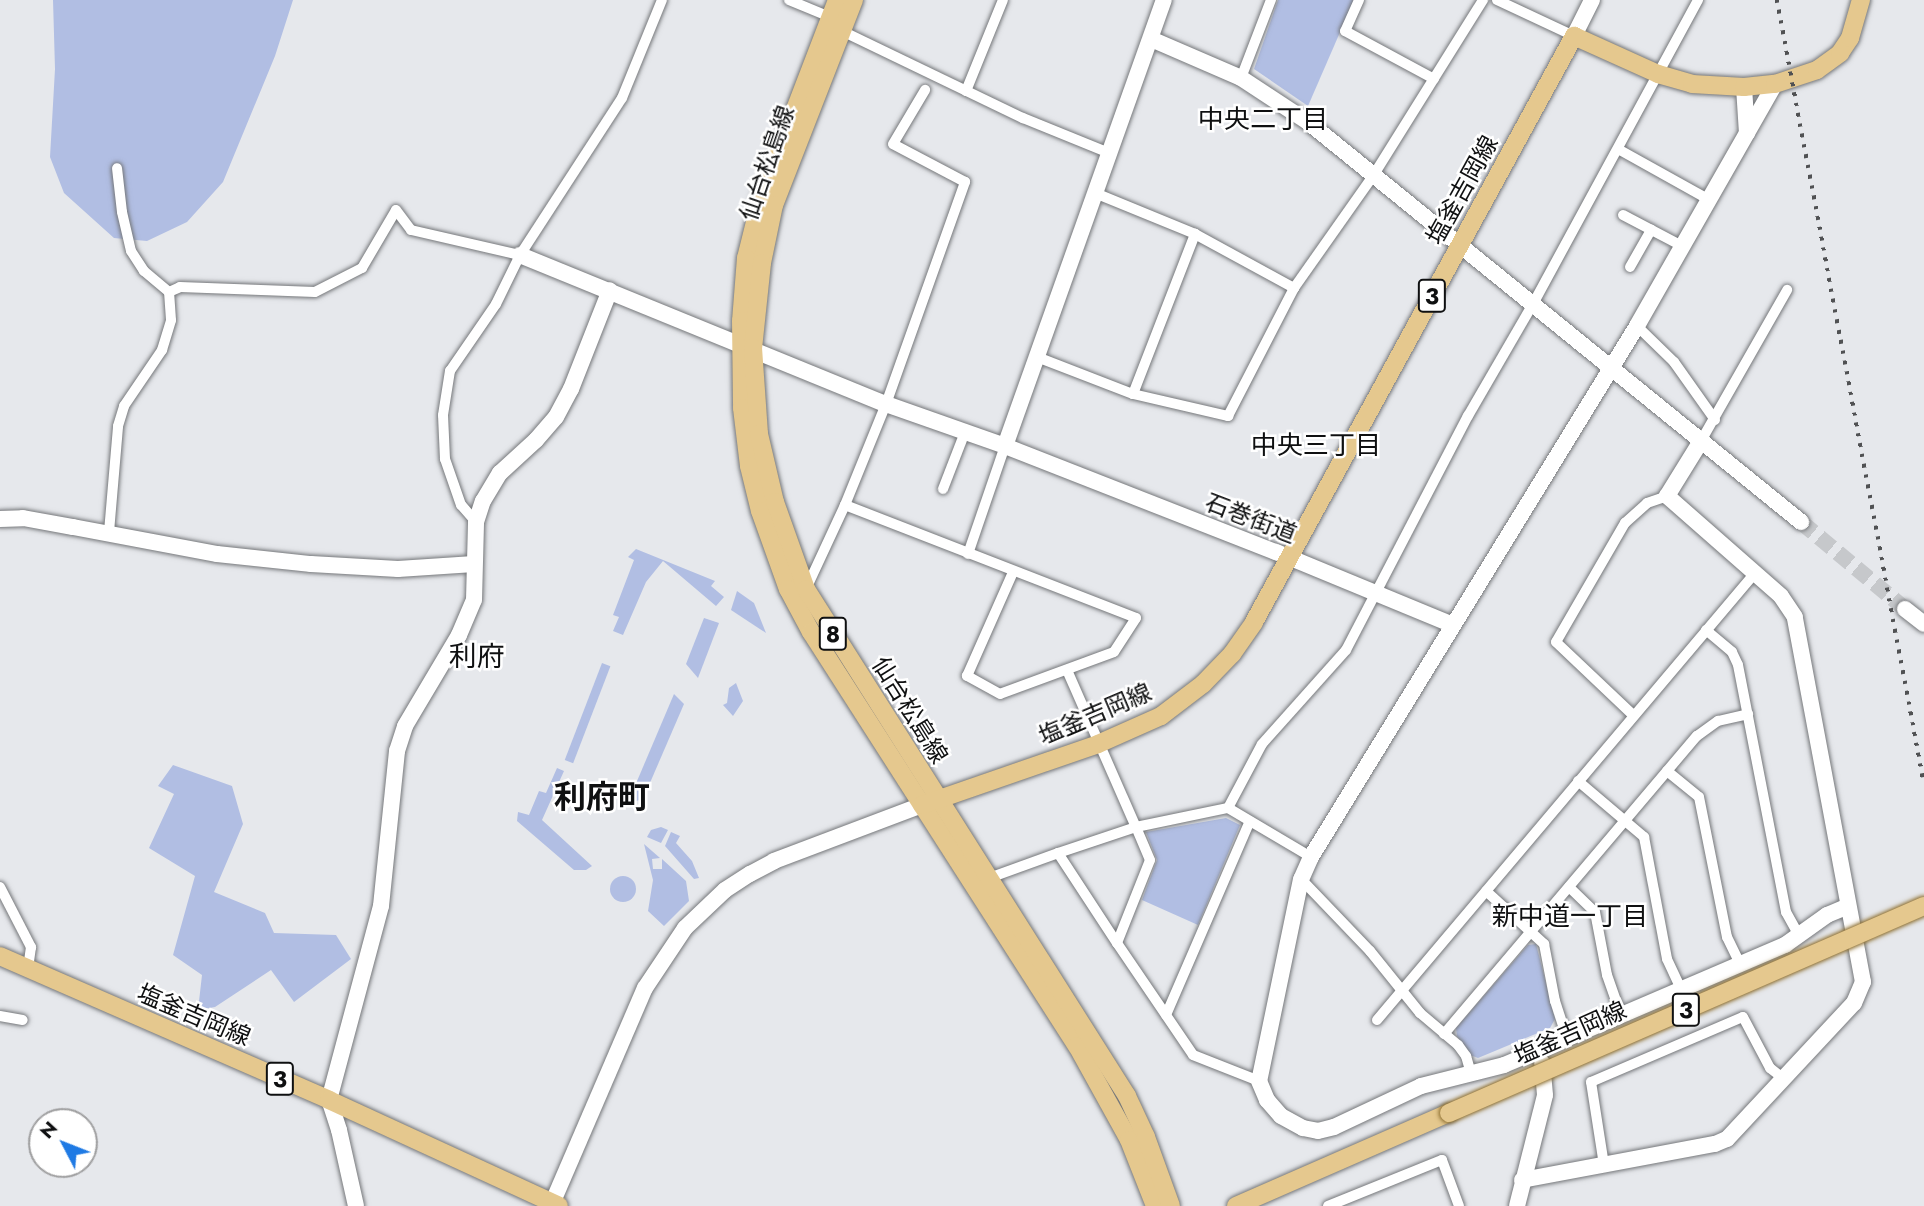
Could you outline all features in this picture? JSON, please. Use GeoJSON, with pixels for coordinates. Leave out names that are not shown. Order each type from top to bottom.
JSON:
{"type":"FeatureCollection","features":[{"type":"Feature","properties":{"kind":"main road","name":"仙台松島線"},"geometry":{"type":"LineString","coordinates":[[854,0],[836,16],[774,205],[746,346],[741,408],[749,467],[773,553],[811,632],[930,802],[989,878],[1127,1096],[1146,1137],[1171,1206]]}},
{"type":"Feature","properties":{"kind":"main road"},"geometry":{"type":"LineString","coordinates":[[1574,36],[1658,74],[1692,84],[1744,87],[1776,84],[1817,71],[1840,54],[1850,37],[1861,0]]}},
{"type":"Feature","properties":{"kind":"main road","name":"塩釜吉岡線"},"geometry":{"type":"LineString","coordinates":[[930,802],[1098,744],[1161,716],[1203,684],[1232,654],[1254,622],[1290,557],[1574,36]]}},
{"type":"Feature","properties":{"kind":"main road","name":"仙台松島線"},"geometry":{"type":"LineString","coordinates":[[746,346],[765,463],[788,546],[806,589],[930,802],[1104,1091],[1129,1140],[1154,1206]]}},
{"type":"Feature","properties":{"kind":"main road","name":"塩釜吉岡線"},"geometry":{"type":"LineString","coordinates":[[1236,1206],[1924,906]]}},
{"type":"Feature","properties":{"kind":"main road","name":"塩釜吉岡線"},"geometry":{"type":"LineString","coordinates":[[0,956],[329,1100],[554,1205]]}},
{"type":"Feature","properties":{"kind":"street"},"geometry":{"type":"LineString","coordinates":[[476,522],[461,505],[445,459],[445,394],[450,371],[496,304],[520,255],[622,98],[662,0]]}},
{"type":"Feature","properties":{"kind":"street"},"geometry":{"type":"LineString","coordinates":[[789,0],[836,16],[967,91],[1109,153]]}},
{"type":"Feature","properties":{"kind":"street"},"geometry":{"type":"LineString","coordinates":[[967,91],[1003,0]]}},
{"type":"Feature","properties":{"kind":"street"},"geometry":{"type":"LineString","coordinates":[[968,554],[1164,0]]}},
{"type":"Feature","properties":{"kind":"street"},"geometry":{"type":"LineString","coordinates":[[1241,78],[1271,0]]}},
{"type":"Feature","properties":{"kind":"street"},"geometry":{"type":"LineString","coordinates":[[1359,0],[1345,32],[1434,79]]}},
{"type":"Feature","properties":{"kind":"street"},"geometry":{"type":"LineString","coordinates":[[1037,357],[1133,394],[1228,416],[1294,288],[1373,176],[1483,0]]}},
{"type":"Feature","properties":{"kind":"street"},"geometry":{"type":"LineString","coordinates":[[1497,0],[1574,36],[1592,0]]}},
{"type":"Feature","properties":{"kind":"street"},"geometry":{"type":"LineString","coordinates":[[1228,808],[1262,744],[1346,650],[1468,416],[1533,304],[1698,0]]}},
{"type":"Feature","properties":{"kind":"street"},"geometry":{"type":"LineString","coordinates":[[1151,38],[1241,78],[1308,122],[1801,522]]}},
{"type":"Feature","properties":{"kind":"street"},"geometry":{"type":"LineString","coordinates":[[1776,84],[1708,198],[1637,326],[1311,857],[1301,879],[1259,1081],[1267,1100],[1282,1116],[1303,1128],[1318,1131],[1334,1127],[1421,1086],[1471,1074],[1540,1050],[1785,945],[1826,915],[1848,906]]}},
{"type":"Feature","properties":{"kind":"street"},"geometry":{"type":"LineString","coordinates":[[1744,87],[1747,133]]}},
{"type":"Feature","properties":{"kind":"street"},"geometry":{"type":"LineString","coordinates":[[806,589],[845,505],[886,404],[965,181],[893,144],[925,90]]}},
{"type":"Feature","properties":{"kind":"street"},"geometry":{"type":"LineString","coordinates":[[1618,149],[1708,198]]}},
{"type":"Feature","properties":{"kind":"street"},"geometry":{"type":"LineString","coordinates":[[109,532],[118,426],[124,406],[162,349],[172,320],[169,292],[144,271],[131,251],[122,212],[117,168]]}},
{"type":"Feature","properties":{"kind":"street"},"geometry":{"type":"LineString","coordinates":[[1095,193],[1195,234],[1294,288]]}},
{"type":"Feature","properties":{"kind":"street"},"geometry":{"type":"LineString","coordinates":[[169,292],[180,287],[315,292],[362,268],[396,209],[411,230],[520,255]]}},
{"type":"Feature","properties":{"kind":"street"},"geometry":{"type":"LineString","coordinates":[[1623,215],[1682,246]]}},
{"type":"Feature","properties":{"kind":"street"},"geometry":{"type":"LineString","coordinates":[[1630,267],[1651,230]]}},
{"type":"Feature","properties":{"kind":"street"},"geometry":{"type":"LineString","coordinates":[[1133,394],[1195,234]]}},
{"type":"Feature","properties":{"kind":"street","name":"石巻街道"},"geometry":{"type":"LineString","coordinates":[[520,255],[886,404],[1004,446],[1290,557],[1453,625]]}},
{"type":"Feature","properties":{"kind":"street"},"geometry":{"type":"LineString","coordinates":[[356,1206],[339,1130],[329,1100],[381,906],[397,751],[405,726],[468,618],[476,585],[476,522],[483,501],[500,473],[536,440],[556,417],[571,389],[610,290]]}},
{"type":"Feature","properties":{"kind":"street"},"geometry":{"type":"LineString","coordinates":[[1633,715],[1556,642],[1625,523],[1647,503],[1667,496],[1715,420],[1787,290]]}},
{"type":"Feature","properties":{"kind":"street"},"geometry":{"type":"LineString","coordinates":[[1637,326],[1674,362],[1715,420]]}},
{"type":"Feature","properties":{"kind":"street"},"geometry":{"type":"LineString","coordinates":[[943,489],[965,432]]}},
{"type":"Feature","properties":{"kind":"street"},"geometry":{"type":"LineString","coordinates":[[1522,1180],[1715,1144],[1727,1139],[1854,1003],[1860,992],[1863,974],[1795,617],[1781,596],[1667,496]]}},
{"type":"Feature","properties":{"kind":"street"},"geometry":{"type":"LineString","coordinates":[[845,505],[1136,618],[1114,652],[1000,694],[967,676],[1013,572]]}},
{"type":"Feature","properties":{"kind":"street"},"geometry":{"type":"LineString","coordinates":[[0,519],[23,518],[217,554],[311,564],[398,569],[474,564]]}},
{"type":"Feature","properties":{"kind":"street"},"geometry":{"type":"LineString","coordinates":[[1377,1020],[1755,573]]}},
{"type":"Feature","properties":{"kind":"street"},"geometry":{"type":"LineString","coordinates":[[1905,609],[1924,624]]}},
{"type":"Feature","properties":{"kind":"street"},"geometry":{"type":"LineString","coordinates":[[1706,630],[1732,652],[1738,665],[1786,912],[1799,935]]}},
{"type":"Feature","properties":{"kind":"street"},"geometry":{"type":"LineString","coordinates":[[1068,670],[1150,860],[1117,943]]}},
{"type":"Feature","properties":{"kind":"street"},"geometry":{"type":"LineString","coordinates":[[1444,1034],[1708,725],[1748,713]]}},
{"type":"Feature","properties":{"kind":"street"},"geometry":{"type":"LineString","coordinates":[[1667,771],[1699,797],[1727,937],[1740,964]]}},
{"type":"Feature","properties":{"kind":"street"},"geometry":{"type":"LineString","coordinates":[[1578,780],[1644,837],[1667,960],[1681,989]]}},
{"type":"Feature","properties":{"kind":"street"},"geometry":{"type":"LineString","coordinates":[[554,1205],[645,988],[685,928],[725,890],[750,874],[930,802]]}},
{"type":"Feature","properties":{"kind":"street"},"geometry":{"type":"LineString","coordinates":[[989,878],[1136,827],[1228,808],[1311,857]]}},
{"type":"Feature","properties":{"kind":"street"},"geometry":{"type":"LineString","coordinates":[[1166,1015],[1250,821]]}},
{"type":"Feature","properties":{"kind":"street"},"geometry":{"type":"LineString","coordinates":[[1058,853],[1193,1055],[1259,1081]]}},
{"type":"Feature","properties":{"kind":"street"},"geometry":{"type":"LineString","coordinates":[[1301,879],[1370,951],[1420,1013],[1466,1056],[1471,1074]]}},
{"type":"Feature","properties":{"kind":"street"},"geometry":{"type":"LineString","coordinates":[[0,887],[31,947],[28,969]]}},
{"type":"Feature","properties":{"kind":"street"},"geometry":{"type":"LineString","coordinates":[[1569,887],[1595,912],[1607,975],[1621,1015]]}},
{"type":"Feature","properties":{"kind":"street"},"geometry":{"type":"LineString","coordinates":[[1486,891],[1544,944],[1555,1001],[1567,1037]]}},
{"type":"Feature","properties":{"kind":"street"},"geometry":{"type":"LineString","coordinates":[[0,1016],[23,1020]]}},
{"type":"Feature","properties":{"kind":"street"},"geometry":{"type":"LineString","coordinates":[[1604,1165],[1591,1082],[1743,1017],[1766,1061],[1784,1079]]}},
{"type":"Feature","properties":{"kind":"street"},"geometry":{"type":"LineString","coordinates":[[1517,1206],[1545,1095],[1540,1050]]}},
{"type":"Feature","properties":{"kind":"street"},"geometry":{"type":"LineString","coordinates":[[1328,1206],[1442,1160],[1459,1206]]}},
{"type":"Feature","properties":{"kind":"shaded area"},"geometry":{"type":"Polygon","coordinates":[[[53,0],[293,0],[275,56],[223,182],[187,222],[147,241],[114,238],[64,193],[50,157],[55,69],[53,0]]]}},
{"type":"Feature","properties":{"kind":"shaded area"},"geometry":{"type":"Polygon","coordinates":[[[1278,0],[1354,0],[1308,106],[1254,69],[1278,0]]]}},
{"type":"Feature","properties":{"kind":"shaded area"},"geometry":{"type":"Polygon","coordinates":[[[636,549],[715,581],[711,586],[724,597],[716,606],[663,561],[646,582],[623,635],[613,631],[619,617],[613,615],[634,560],[628,557],[636,549]]]}},
{"type":"Feature","properties":{"kind":"shaded area"},"geometry":{"type":"Polygon","coordinates":[[[737,591],[754,603],[766,633],[731,610],[737,591]]]}},
{"type":"Feature","properties":{"kind":"shaded area"},"geometry":{"type":"Polygon","coordinates":[[[704,618],[719,623],[698,678],[686,664],[704,618]]]}},
{"type":"Feature","properties":{"kind":"shaded area"},"geometry":{"type":"Polygon","coordinates":[[[602,663],[610,666],[573,763],[565,760],[602,663]]]}},
{"type":"Feature","properties":{"kind":"shaded area"},"geometry":{"type":"Polygon","coordinates":[[[736,683],[743,701],[733,716],[723,705],[727,703],[729,688],[736,683]]]}},
{"type":"Feature","properties":{"kind":"shaded area"},"geometry":{"type":"Polygon","coordinates":[[[674,694],[684,704],[643,799],[633,802],[629,800],[674,694]]]}},
{"type":"Feature","properties":{"kind":"shaded area"},"geometry":{"type":"Polygon","coordinates":[[[173,765],[232,786],[243,824],[214,892],[265,913],[274,933],[336,935],[351,959],[294,1002],[271,970],[215,1007],[198,1010],[202,975],[173,955],[195,876],[149,848],[174,794],[158,786],[173,765]]]}},
{"type":"Feature","properties":{"kind":"shaded area"},"geometry":{"type":"Polygon","coordinates":[[[557,768],[564,771],[542,820],[592,866],[586,870],[574,870],[517,821],[518,812],[529,815],[539,791],[546,793],[557,768]]]}},
{"type":"Feature","properties":{"kind":"shaded area"},"geometry":{"type":"Polygon","coordinates":[[[1226,818],[1240,825],[1198,925],[1142,900],[1157,860],[1146,832],[1226,818]]]}},
{"type":"Feature","properties":{"kind":"shaded area"},"geometry":{"type":"Polygon","coordinates":[[[661,827],[668,830],[661,843],[647,837],[651,830],[661,827]]]}},
{"type":"Feature","properties":{"kind":"shaded area"},"geometry":{"type":"Polygon","coordinates":[[[671,832],[680,836],[676,843],[692,861],[699,878],[694,879],[665,846],[671,832]]]}},
{"type":"Feature","properties":{"kind":"shaded area"},"geometry":{"type":"Polygon","coordinates":[[[644,844],[660,858],[652,859],[653,869],[662,869],[662,859],[686,881],[689,901],[664,926],[648,911],[653,880],[644,844]]]}},
{"type":"Feature","properties":{"kind":"shaded area"},"geometry":{"type":"Polygon","coordinates":[[[623,876],[632,880],[636,889],[632,898],[623,902],[614,898],[610,889],[614,880],[623,876]]]}},
{"type":"Feature","properties":{"kind":"shaded area"},"geometry":{"type":"Polygon","coordinates":[[[1536,944],[1555,1019],[1550,1028],[1478,1058],[1470,1055],[1457,1036],[1456,1028],[1528,945],[1536,944]]]}},
{"type":"Feature","properties":{"kind":"tunnel"},"geometry":{"type":"LineString","coordinates":[[1801,522],[1905,609]]}},
{"type":"Feature","properties":{"kind":"railway"},"geometry":{"type":"LineString","coordinates":[[1777,0],[1924,783]]}},
{"type":"Feature","properties":{"kind":"district","name":"中央二丁目"},"geometry":{"type":"Point","coordinates":[1263,120]}},
{"type":"Feature","properties":{"kind":"district","name":"中央三丁目"},"geometry":{"type":"Point","coordinates":[1316,446]}},
{"type":"Feature","properties":{"kind":"district","name":"利府"},"geometry":{"type":"Point","coordinates":[477,657]}},
{"type":"Feature","properties":{"kind":"district","name":"利府町"},"geometry":{"type":"Point","coordinates":[602,797]}},
{"type":"Feature","properties":{"kind":"district","name":"新中道一丁目"},"geometry":{"type":"Point","coordinates":[1570,917]}}]}
